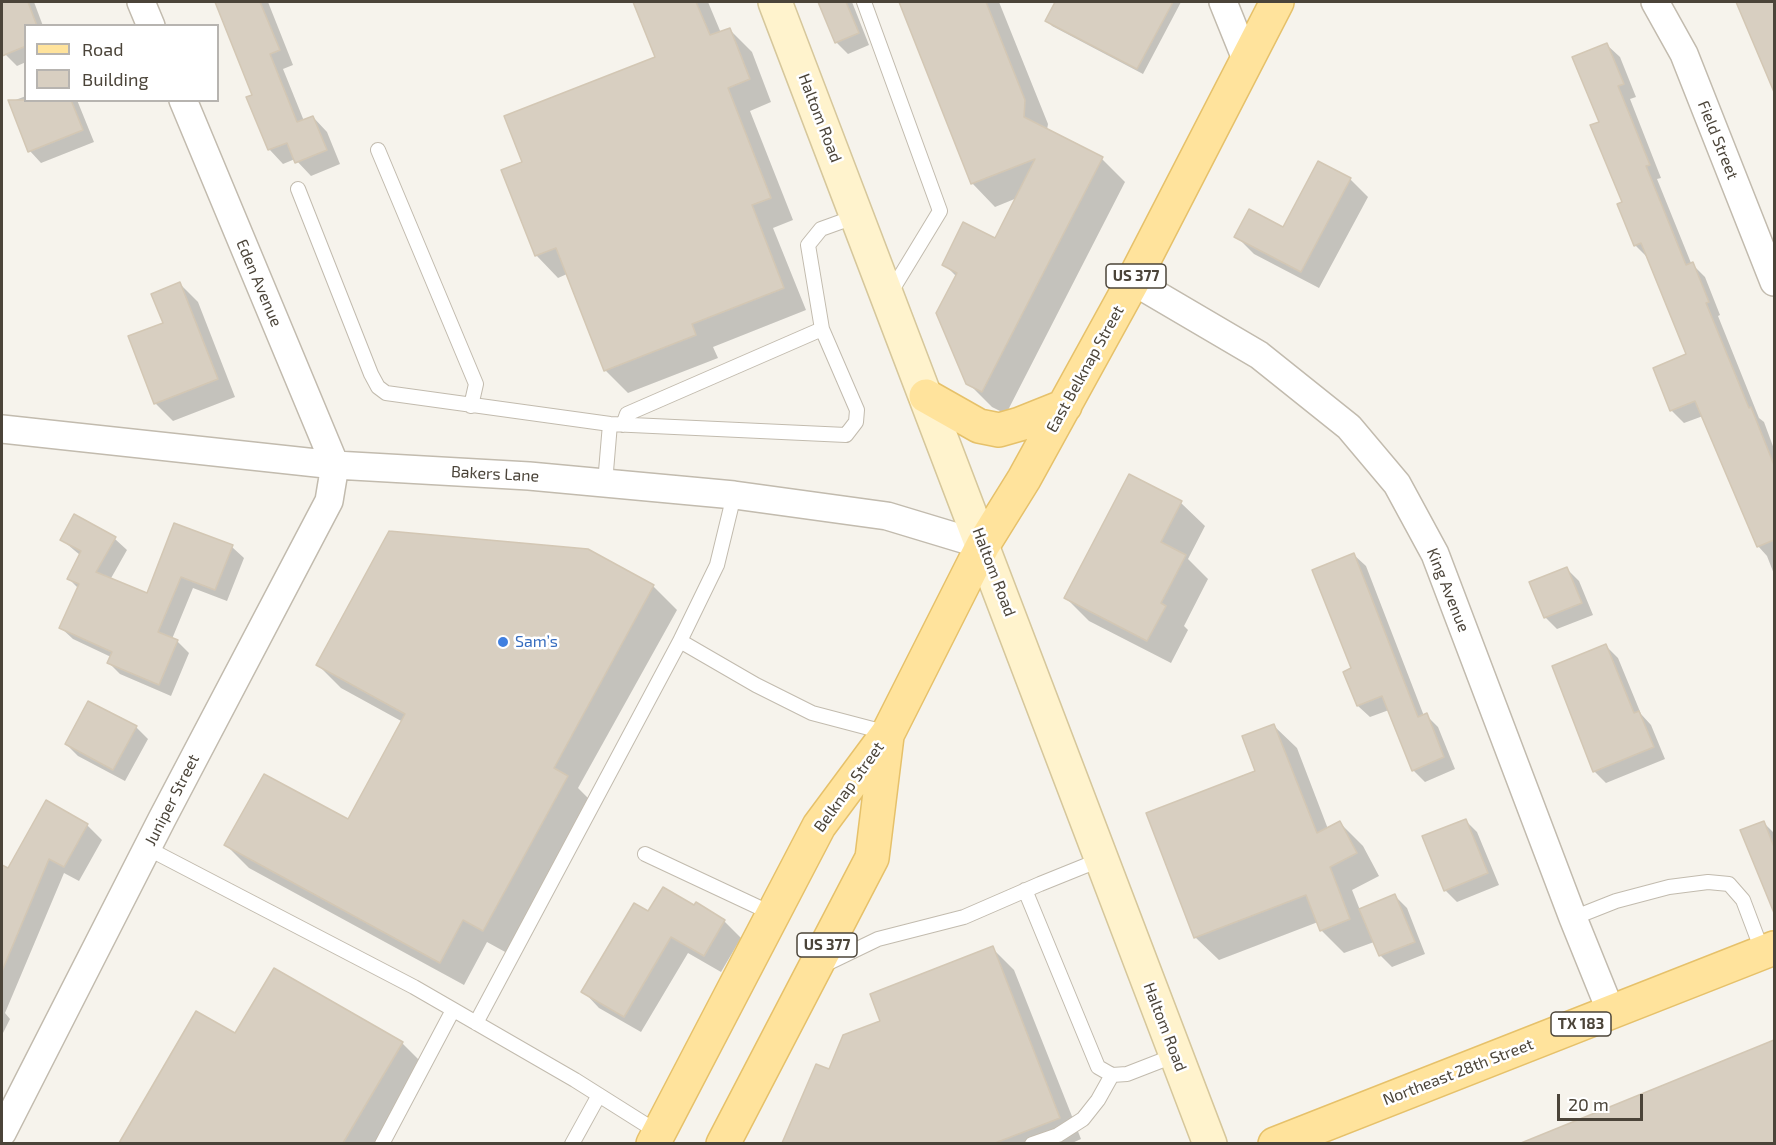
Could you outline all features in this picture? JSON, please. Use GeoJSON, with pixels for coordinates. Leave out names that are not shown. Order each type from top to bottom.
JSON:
{"type":"FeatureCollection","features":[{"type":"Feature","properties":{"kind":"main road","name":"Haltom Road"},"geometry":{"type":"LineString","coordinates":[[775,2],[984,545],[1210,1143]]}},
{"type":"Feature","properties":{"kind":"main road","name":"East Belknap Street"},"geometry":{"type":"LineString","coordinates":[[888,733],[984,545],[1065,406],[1133,281],[1277,2]]}},
{"type":"Feature","properties":{"kind":"main road"},"geometry":{"type":"LineString","coordinates":[[926,396],[980,426],[999,430],[1065,406]]}},
{"type":"Feature","properties":{"kind":"main road","name":"Belknap Street"},"geometry":{"type":"LineString","coordinates":[[656,1138],[819,826],[888,733]]}},
{"type":"Feature","properties":{"kind":"main road","name":"Belknap Street"},"geometry":{"type":"LineString","coordinates":[[723,1143],[872,858],[888,733]]}},
{"type":"Feature","properties":{"kind":"main road","name":"Northeast 28th Street"},"geometry":{"type":"LineString","coordinates":[[1275,1143],[1768,950]]}},
{"type":"Feature","properties":{"kind":"street"},"geometry":{"type":"LineString","coordinates":[[141,2],[150,24]]}},
{"type":"Feature","properties":{"kind":"street"},"geometry":{"type":"LineString","coordinates":[[1222,2],[1246,59]]}},
{"type":"Feature","properties":{"kind":"street","name":"Field Street"},"geometry":{"type":"LineString","coordinates":[[1655,2],[1684,54],[1774,282]]}},
{"type":"Feature","properties":{"kind":"street","name":"Eden Avenue"},"geometry":{"type":"LineString","coordinates":[[184,102],[335,465]]}},
{"type":"Feature","properties":{"kind":"street","name":"King Avenue"},"geometry":{"type":"LineString","coordinates":[[1133,281],[1259,355],[1349,427],[1397,484],[1436,554],[1573,918],[1611,1012]]}},
{"type":"Feature","properties":{"kind":"street","name":"Bakers Lane"},"geometry":{"type":"LineString","coordinates":[[2,429],[335,465],[529,476],[734,495],[887,516],[984,545]]}},
{"type":"Feature","properties":{"kind":"street","name":"Juniper Street"},"geometry":{"type":"LineString","coordinates":[[2,1133],[147,848],[329,501],[335,465]]}},
{"type":"Feature","properties":{"kind":"lane"},"geometry":{"type":"LineString","coordinates":[[864,2],[940,211],[888,296]]}},
{"type":"Feature","properties":{"kind":"lane"},"geometry":{"type":"LineString","coordinates":[[378,150],[476,384],[471,406]]}},
{"type":"Feature","properties":{"kind":"lane"},"geometry":{"type":"LineString","coordinates":[[298,189],[371,374],[378,387],[386,393],[617,425],[846,435],[856,422],[857,410],[822,329],[808,245],[821,229],[857,216]]}},
{"type":"Feature","properties":{"kind":"lane"},"geometry":{"type":"LineString","coordinates":[[605,483],[617,425],[627,414],[822,329]]}},
{"type":"Feature","properties":{"kind":"lane"},"geometry":{"type":"LineString","coordinates":[[476,1023],[680,641],[717,565],[734,495]]}},
{"type":"Feature","properties":{"kind":"lane"},"geometry":{"type":"LineString","coordinates":[[680,641],[756,685],[812,713],[888,733]]}},
{"type":"Feature","properties":{"kind":"lane"},"geometry":{"type":"LineString","coordinates":[[147,848],[414,987],[599,1095],[656,1138]]}},
{"type":"Feature","properties":{"kind":"lane"},"geometry":{"type":"LineString","coordinates":[[645,854],[773,914]]}},
{"type":"Feature","properties":{"kind":"lane"},"geometry":{"type":"LineString","coordinates":[[814,970],[878,939],[964,917],[1102,860]]}},
{"type":"Feature","properties":{"kind":"lane"},"geometry":{"type":"LineString","coordinates":[[1573,918],[1616,901],[1669,887],[1708,882],[1729,884],[1743,900],[1768,950]]}},
{"type":"Feature","properties":{"kind":"lane"},"geometry":{"type":"LineString","coordinates":[[1025,890],[1098,1067],[1112,1075],[1127,1074],[1176,1054]]}},
{"type":"Feature","properties":{"kind":"lane"},"geometry":{"type":"LineString","coordinates":[[381,1143],[453,1010]]}},
{"type":"Feature","properties":{"kind":"lane"},"geometry":{"type":"LineString","coordinates":[[1032,1143],[1058,1135],[1083,1119],[1098,1100],[1112,1075]]}},
{"type":"Feature","properties":{"kind":"lane"},"geometry":{"type":"LineString","coordinates":[[572,1143],[599,1095]]}},
{"type":"Feature","properties":{"kind":"building"},"geometry":{"type":"Polygon","coordinates":[[[2,2],[28,2],[36,24],[24,24],[24,47],[2,56],[2,2]]]}},
{"type":"Feature","properties":{"kind":"building"},"geometry":{"type":"Polygon","coordinates":[[[215,2],[260,2],[280,50],[270,54],[297,122],[313,116],[327,150],[295,163],[287,143],[268,150],[246,97],[252,95],[215,2]]]}},
{"type":"Feature","properties":{"kind":"building"},"geometry":{"type":"Polygon","coordinates":[[[633,2],[696,2],[710,35],[730,28],[750,79],[728,88],[771,198],[752,205],[784,288],[692,324],[696,335],[604,371],[556,248],[535,256],[501,170],[522,162],[504,116],[655,57],[633,2]]]}},
{"type":"Feature","properties":{"kind":"building"},"geometry":{"type":"Polygon","coordinates":[[[818,2],[846,2],[859,33],[835,43],[818,2]]]}},
{"type":"Feature","properties":{"kind":"building"},"geometry":{"type":"Polygon","coordinates":[[[899,2],[986,2],[1025,100],[1024,117],[1103,157],[982,392],[966,384],[936,313],[957,273],[942,265],[963,222],[995,238],[1035,159],[971,184],[899,2]]]}},
{"type":"Feature","properties":{"kind":"building"},"geometry":{"type":"Polygon","coordinates":[[[1055,2],[1173,2],[1137,69],[1045,21],[1055,2]]]}},
{"type":"Feature","properties":{"kind":"building"},"geometry":{"type":"Polygon","coordinates":[[[1736,2],[1774,2],[1774,92],[1736,2]]]}},
{"type":"Feature","properties":{"kind":"building"},"geometry":{"type":"Polygon","coordinates":[[[1607,43],[1624,84],[1618,86],[1650,165],[1646,166],[1686,265],[1693,262],[1709,302],[1706,303],[1774,465],[1774,540],[1757,547],[1695,401],[1670,411],[1653,368],[1686,354],[1641,243],[1634,246],[1617,204],[1622,202],[1590,125],[1599,122],[1572,57],[1607,43]]]}},
{"type":"Feature","properties":{"kind":"building"},"geometry":{"type":"Polygon","coordinates":[[[8,100],[72,102],[83,130],[28,152],[8,100]]]}},
{"type":"Feature","properties":{"kind":"building"},"geometry":{"type":"Polygon","coordinates":[[[1318,161],[1351,178],[1301,272],[1234,237],[1249,209],[1283,227],[1318,161]]]}},
{"type":"Feature","properties":{"kind":"building"},"geometry":{"type":"Polygon","coordinates":[[[180,282],[218,379],[154,404],[128,336],[163,323],[151,294],[180,282]]]}},
{"type":"Feature","properties":{"kind":"building"},"geometry":{"type":"Polygon","coordinates":[[[1129,474],[1182,501],[1161,542],[1186,555],[1161,603],[1166,606],[1147,641],[1064,598],[1129,474]]]}},
{"type":"Feature","properties":{"kind":"building"},"geometry":{"type":"Polygon","coordinates":[[[74,514],[116,537],[96,572],[147,593],[174,523],[233,545],[215,590],[181,577],[158,632],[178,640],[159,685],[107,663],[112,652],[59,628],[79,584],[67,579],[81,551],[60,540],[74,514]]]}},
{"type":"Feature","properties":{"kind":"building"},"geometry":{"type":"Polygon","coordinates":[[[389,531],[588,549],[654,585],[554,768],[568,776],[483,931],[463,920],[440,963],[224,845],[264,774],[348,819],[405,714],[316,665],[389,531]]]}},
{"type":"Feature","properties":{"kind":"building"},"geometry":{"type":"Polygon","coordinates":[[[1354,553],[1418,717],[1427,713],[1444,757],[1412,771],[1382,696],[1357,706],[1343,672],[1351,668],[1312,570],[1354,553]]]}},
{"type":"Feature","properties":{"kind":"building"},"geometry":{"type":"Polygon","coordinates":[[[1567,567],[1582,603],[1544,618],[1529,582],[1567,567]]]}},
{"type":"Feature","properties":{"kind":"building"},"geometry":{"type":"Polygon","coordinates":[[[1606,644],[1634,713],[1639,711],[1654,747],[1593,772],[1552,666],[1606,644]]]}},
{"type":"Feature","properties":{"kind":"building"},"geometry":{"type":"Polygon","coordinates":[[[88,701],[137,726],[113,770],[65,744],[88,701]]]}},
{"type":"Feature","properties":{"kind":"building"},"geometry":{"type":"Polygon","coordinates":[[[1274,724],[1317,833],[1340,821],[1357,853],[1330,867],[1350,919],[1320,931],[1306,895],[1194,938],[1146,813],[1255,771],[1242,736],[1274,724]]]}},
{"type":"Feature","properties":{"kind":"building"},"geometry":{"type":"Polygon","coordinates":[[[46,800],[88,824],[64,867],[49,859],[2,971],[2,865],[8,868],[46,800]]]}},
{"type":"Feature","properties":{"kind":"building"},"geometry":{"type":"Polygon","coordinates":[[[1466,819],[1488,873],[1444,891],[1422,836],[1466,819]]]}},
{"type":"Feature","properties":{"kind":"building"},"geometry":{"type":"Polygon","coordinates":[[[1764,821],[1774,847],[1774,913],[1740,830],[1764,821]]]}},
{"type":"Feature","properties":{"kind":"building"},"geometry":{"type":"Polygon","coordinates":[[[663,887],[694,905],[696,902],[725,920],[704,956],[671,937],[624,1017],[581,992],[634,903],[648,911],[663,887]]]}},
{"type":"Feature","properties":{"kind":"building"},"geometry":{"type":"Polygon","coordinates":[[[1395,894],[1415,942],[1379,956],[1359,909],[1395,894]]]}},
{"type":"Feature","properties":{"kind":"building"},"geometry":{"type":"Polygon","coordinates":[[[993,946],[1060,1118],[995,1143],[782,1143],[816,1064],[829,1069],[843,1035],[880,1021],[870,994],[993,946]]]}},
{"type":"Feature","properties":{"kind":"building"},"geometry":{"type":"Polygon","coordinates":[[[274,968],[403,1042],[343,1143],[119,1143],[196,1011],[235,1033],[274,968]]]}},
{"type":"Feature","properties":{"kind":"building"},"geometry":{"type":"Polygon","coordinates":[[[1774,1040],[1774,1143],[1521,1143],[1774,1040]]]}},
{"type":"Feature","properties":{"kind":"place","name":"Sam’s"},"geometry":{"type":"Point","coordinates":[503,642]}}]}
